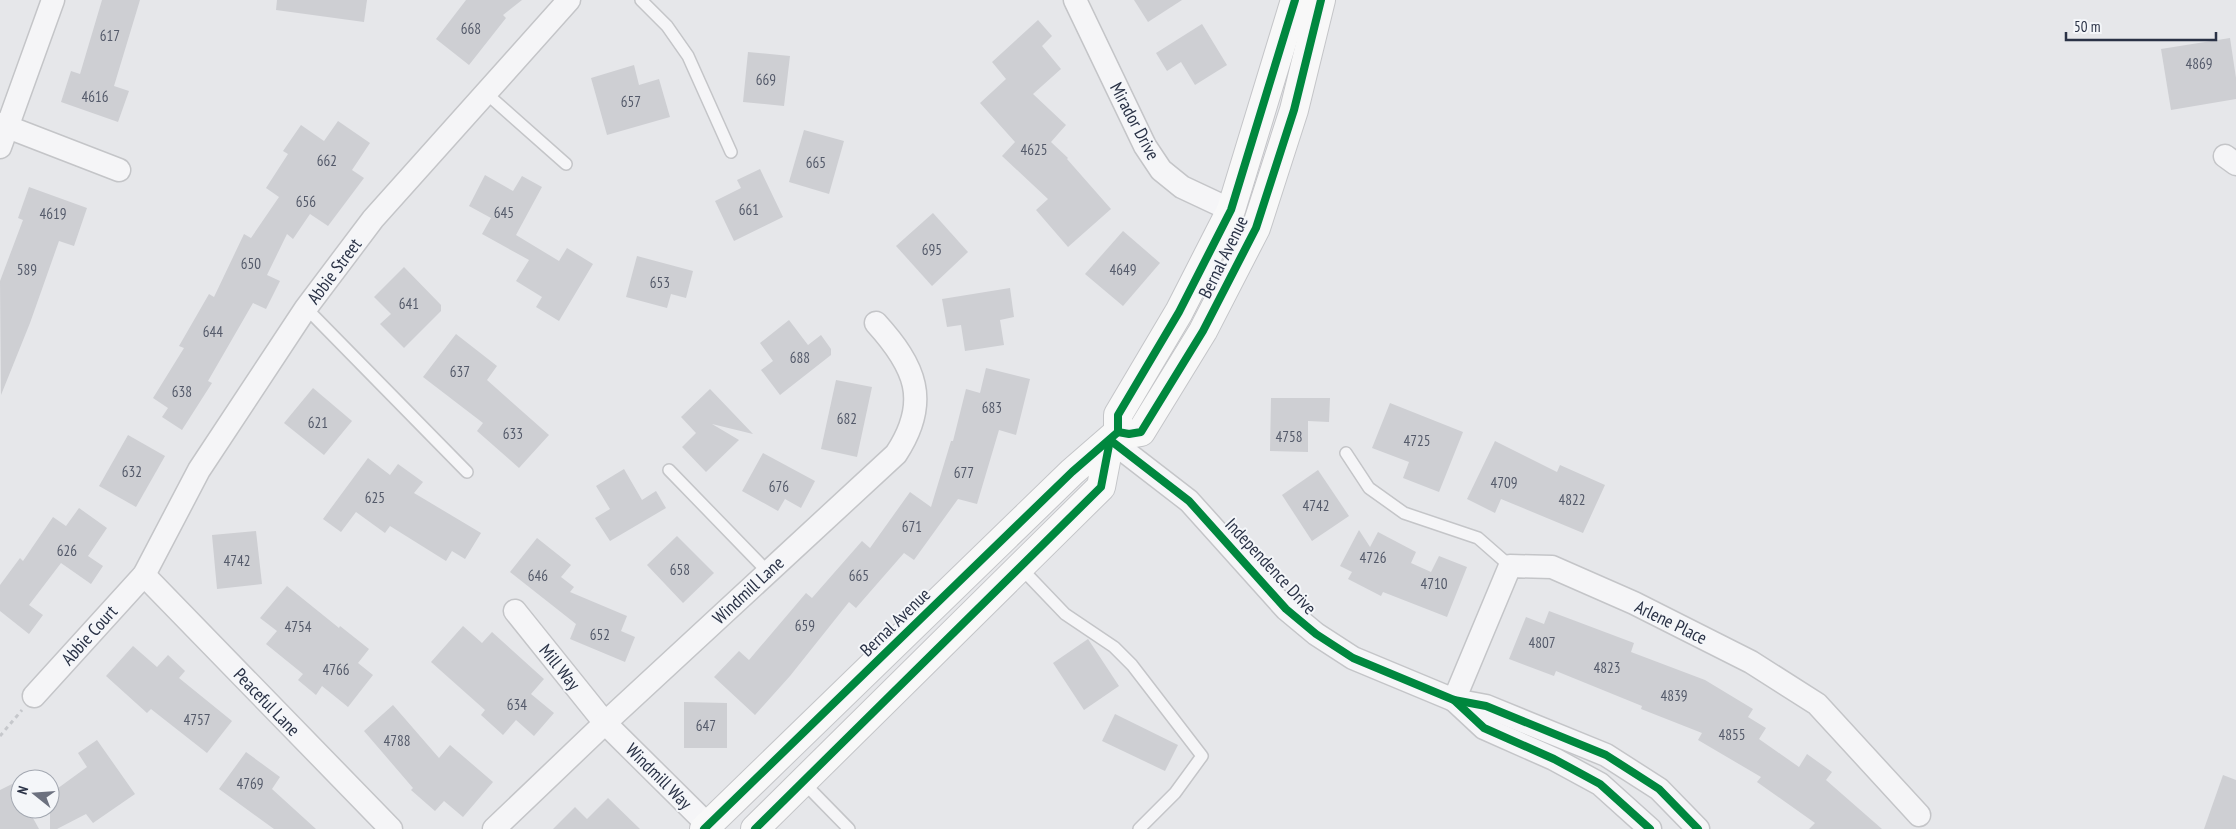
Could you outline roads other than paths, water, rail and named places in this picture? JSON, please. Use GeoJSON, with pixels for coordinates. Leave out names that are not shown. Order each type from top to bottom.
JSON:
{"type":"FeatureCollection","features":[{"type":"Feature","properties":{"kind":"main road","name":"Bernal Avenue"},"geometry":{"type":"LineString","coordinates":[[755,829],[1101,487],[1118,415],[1179,312],[1231,210],[1295,0]]}},
{"type":"Feature","properties":{"kind":"main road","name":"Bernal Avenue"},"geometry":{"type":"LineString","coordinates":[[708,828],[1072,472],[1114,436],[1141,432],[1203,331],[1256,228],[1294,110],[1321,0]]}},
{"type":"Feature","properties":{"kind":"street"},"geometry":{"type":"LineString","coordinates":[[53,0],[3,133],[119,170]]}},
{"type":"Feature","properties":{"kind":"street","name":"Abbie Street"},"geometry":{"type":"LineString","coordinates":[[144,575],[199,470],[306,308],[373,219],[569,0]]}},
{"type":"Feature","properties":{"kind":"street","name":"Mirador Drive"},"geometry":{"type":"LineString","coordinates":[[1075,0],[1145,146],[1161,170],[1182,187],[1231,210]]}},
{"type":"Feature","properties":{"kind":"street","name":"Windmill Lane"},"geometry":{"type":"LineString","coordinates":[[494,829],[605,723],[896,454],[905,440],[912,423],[915,404],[913,382],[908,364],[898,347],[876,323]]}},
{"type":"Feature","properties":{"kind":"street","name":"Independence Drive"},"geometry":{"type":"LineString","coordinates":[[1114,436],[1189,501],[1286,609],[1316,634],[1353,658],[1454,700],[1486,706],[1606,755],[1659,789],[1689,826]]}},
{"type":"Feature","properties":{"kind":"street"},"geometry":{"type":"LineString","coordinates":[[1454,700],[1510,566]]}},
{"type":"Feature","properties":{"kind":"street","name":"Arlene Place"},"geometry":{"type":"LineString","coordinates":[[1510,566],[1552,567],[1634,603],[1751,662],[1817,704],[1919,815]]}},
{"type":"Feature","properties":{"kind":"street","name":"Abbie Court"},"geometry":{"type":"LineString","coordinates":[[34,696],[144,575]]}},
{"type":"Feature","properties":{"kind":"street","name":"Peaceful Lane"},"geometry":{"type":"LineString","coordinates":[[144,575],[391,829]]}},
{"type":"Feature","properties":{"kind":"street","name":"Mill Way"},"geometry":{"type":"LineString","coordinates":[[516,611],[605,723]]}},
{"type":"Feature","properties":{"kind":"street","name":"Independence Drive"},"geometry":{"type":"LineString","coordinates":[[1454,700],[1484,728],[1554,759],[1600,784],[1650,829]]}},
{"type":"Feature","properties":{"kind":"street","name":"Windmill Way"},"geometry":{"type":"LineString","coordinates":[[605,723],[708,828]]}},
{"type":"Feature","properties":{"kind":"lane"},"geometry":{"type":"LineString","coordinates":[[641,0],[667,26],[688,56],[731,152]]}},
{"type":"Feature","properties":{"kind":"lane"},"geometry":{"type":"LineString","coordinates":[[486,94],[566,164]]}},
{"type":"Feature","properties":{"kind":"lane"},"geometry":{"type":"LineString","coordinates":[[306,308],[468,472]]}},
{"type":"Feature","properties":{"kind":"lane"},"geometry":{"type":"LineString","coordinates":[[1346,453],[1369,488],[1404,513],[1478,538],[1510,566]]}},
{"type":"Feature","properties":{"kind":"lane"},"geometry":{"type":"LineString","coordinates":[[669,470],[768,572]]}},
{"type":"Feature","properties":{"kind":"lane"},"geometry":{"type":"LineString","coordinates":[[1020,567],[1065,614],[1114,647],[1132,665],[1202,756],[1175,793],[1139,829]]}},
{"type":"Feature","properties":{"kind":"lane"},"geometry":{"type":"LineString","coordinates":[[803,782],[849,829]]}}]}
